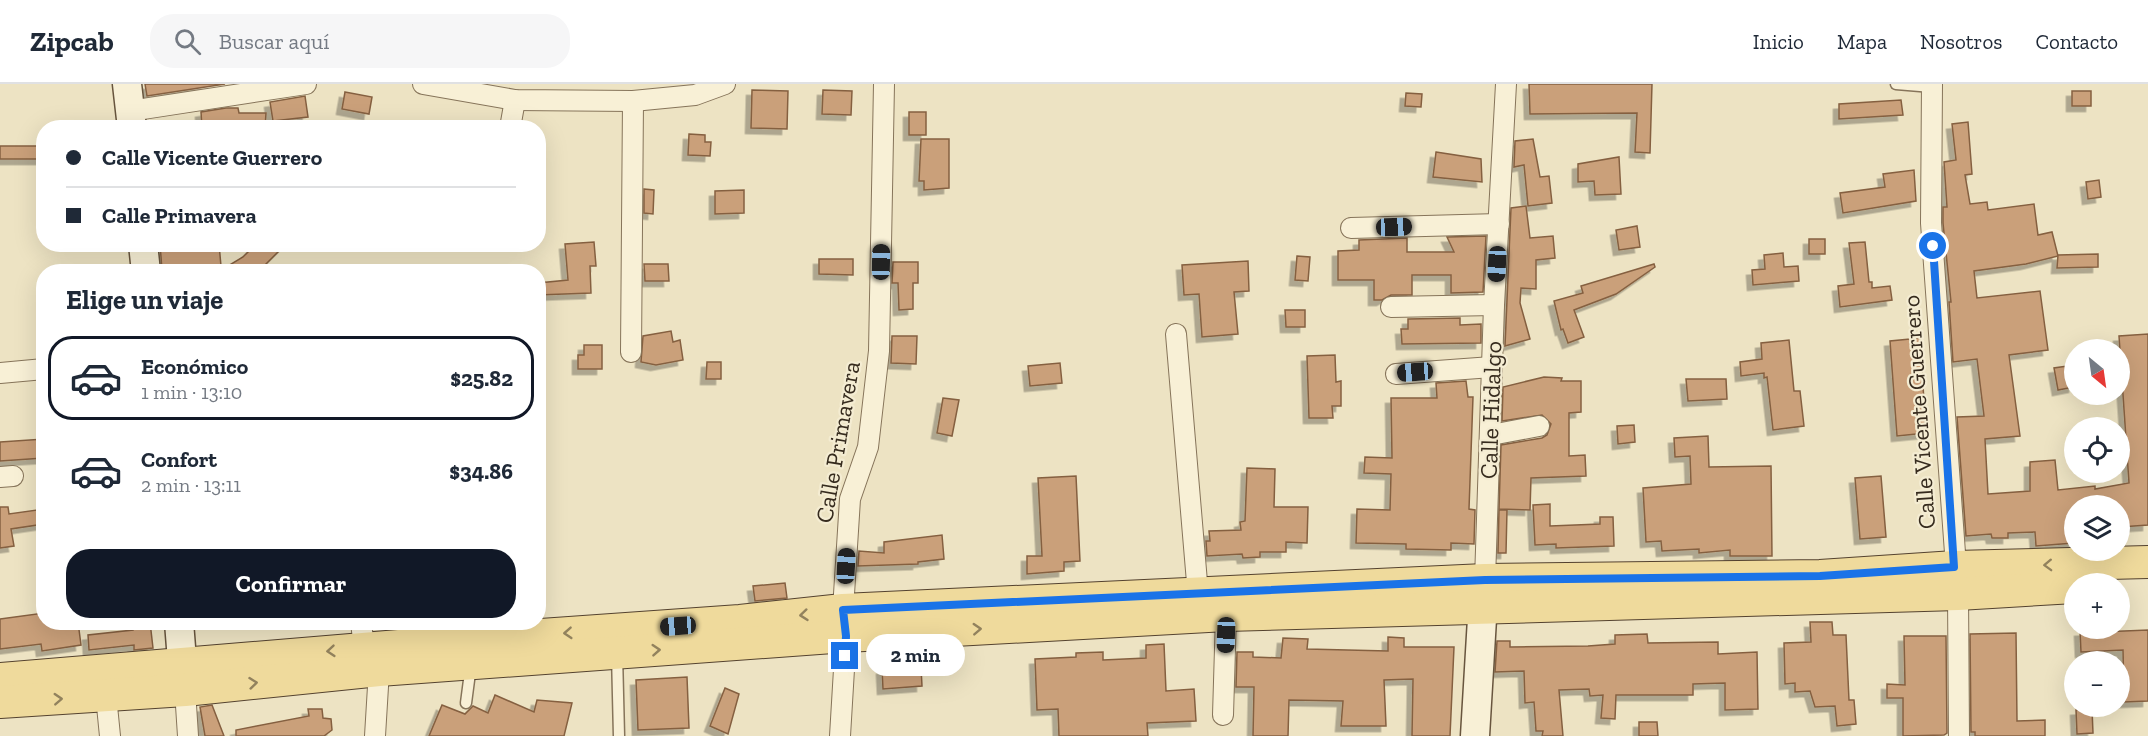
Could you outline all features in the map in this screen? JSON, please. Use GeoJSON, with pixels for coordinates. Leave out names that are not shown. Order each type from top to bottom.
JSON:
{"type":"FeatureCollection","features":[{"type":"Feature","properties":{"kind":"main road"},"geometry":{"type":"LineString","coordinates":[[0,702],[106,696],[184,677],[368,647],[471,652],[1198,594],[1283,601],[1956,580],[2148,562]]}},
{"type":"Feature","properties":{"kind":"main road"},"geometry":{"type":"LineString","coordinates":[[1956,580],[2064,586]]}},
{"type":"Feature","properties":{"kind":"main road"},"geometry":{"type":"LineString","coordinates":[[2130,584],[2148,583]]}},
{"type":"Feature","properties":{"kind":"main road"},"geometry":{"type":"LineString","coordinates":[[845,623],[1227,615],[1283,601]]}},
{"type":"Feature","properties":{"kind":"main road"},"geometry":{"type":"LineString","coordinates":[[0,679],[184,677]]}},
{"type":"Feature","properties":{"kind":"street"},"geometry":{"type":"LineString","coordinates":[[130,108],[306,84]]}},
{"type":"Feature","properties":{"kind":"street"},"geometry":{"type":"LineString","coordinates":[[423,84],[515,100],[633,101],[695,95],[725,84]]}},
{"type":"Feature","properties":{"kind":"street","name":"Calle Primavera"},"geometry":{"type":"LineString","coordinates":[[840,736],[850,500],[868,447],[879,351],[884,84]]}},
{"type":"Feature","properties":{"kind":"street","name":"Calle Hidalgo"},"geometry":{"type":"LineString","coordinates":[[1475,736],[1506,84]]}},
{"type":"Feature","properties":{"kind":"street","name":"Calle Vicente Guerrero"},"geometry":{"type":"LineString","coordinates":[[1932,86],[1932,223],[1956,580],[1959,736]]}},
{"type":"Feature","properties":{"kind":"street"},"geometry":{"type":"LineString","coordinates":[[511,120],[515,100]]}},
{"type":"Feature","properties":{"kind":"street"},"geometry":{"type":"LineString","coordinates":[[631,352],[633,101]]}},
{"type":"Feature","properties":{"kind":"street"},"geometry":{"type":"LineString","coordinates":[[1351,228],[1499,224]]}},
{"type":"Feature","properties":{"kind":"street"},"geometry":{"type":"LineString","coordinates":[[1391,307],[1494,304]]}},
{"type":"Feature","properties":{"kind":"street"},"geometry":{"type":"LineString","coordinates":[[1176,334],[1198,594]]}},
{"type":"Feature","properties":{"kind":"street"},"geometry":{"type":"LineString","coordinates":[[1396,374],[1492,367]]}},
{"type":"Feature","properties":{"kind":"street"},"geometry":{"type":"LineString","coordinates":[[0,373],[36,370]]}},
{"type":"Feature","properties":{"kind":"street"},"geometry":{"type":"LineString","coordinates":[[1491,435],[1539,426]]}},
{"type":"Feature","properties":{"kind":"street"},"geometry":{"type":"LineString","coordinates":[[1223,716],[1227,615]]}},
{"type":"Feature","properties":{"kind":"street"},"geometry":{"type":"LineString","coordinates":[[180,630],[188,736]]}},
{"type":"Feature","properties":{"kind":"street"},"geometry":{"type":"LineString","coordinates":[[368,647],[375,736]]}},
{"type":"Feature","properties":{"kind":"street"},"geometry":{"type":"LineString","coordinates":[[106,696],[110,736]]}},
{"type":"Feature","properties":{"kind":"lane"},"geometry":{"type":"LineString","coordinates":[[1896,84],[1932,86]]}},
{"type":"Feature","properties":{"kind":"lane"},"geometry":{"type":"LineString","coordinates":[[616,642],[619,736]]}},
{"type":"Feature","properties":{"kind":"lane"},"geometry":{"type":"LineString","coordinates":[[466,704],[471,652]]}},
{"type":"Feature","properties":{"kind":"building"},"geometry":{"type":"Polygon","coordinates":[[[145,84],[225,84],[147,96],[145,84]]]}},
{"type":"Feature","properties":{"kind":"building"},"geometry":{"type":"Polygon","coordinates":[[[1529,84],[1652,84],[1650,153],[1635,152],[1637,113],[1530,114],[1529,84]]]}},
{"type":"Feature","properties":{"kind":"building"},"geometry":{"type":"Polygon","coordinates":[[[752,90],[788,91],[787,129],[751,128],[752,90]]]}},
{"type":"Feature","properties":{"kind":"building"},"geometry":{"type":"Polygon","coordinates":[[[823,90],[852,91],[851,115],[822,114],[823,90]]]}},
{"type":"Feature","properties":{"kind":"building"},"geometry":{"type":"Polygon","coordinates":[[[2072,91],[2091,91],[2091,106],[2072,106],[2072,91]]]}},
{"type":"Feature","properties":{"kind":"building"},"geometry":{"type":"Polygon","coordinates":[[[345,92],[372,97],[369,114],[342,109],[345,92]]]}},
{"type":"Feature","properties":{"kind":"building"},"geometry":{"type":"Polygon","coordinates":[[[1406,93],[1422,94],[1421,107],[1405,106],[1406,93]]]}},
{"type":"Feature","properties":{"kind":"building"},"geometry":{"type":"Polygon","coordinates":[[[305,96],[308,117],[273,120],[270,102],[305,96]]]}},
{"type":"Feature","properties":{"kind":"building"},"geometry":{"type":"Polygon","coordinates":[[[1901,100],[1903,115],[1839,119],[1839,104],[1901,100]]]}},
{"type":"Feature","properties":{"kind":"building"},"geometry":{"type":"Polygon","coordinates":[[[238,108],[239,113],[266,113],[266,120],[202,120],[201,112],[238,108]]]}},
{"type":"Feature","properties":{"kind":"building"},"geometry":{"type":"Polygon","coordinates":[[[909,112],[926,112],[926,135],[909,135],[909,112]]]}},
{"type":"Feature","properties":{"kind":"building"},"geometry":{"type":"Polygon","coordinates":[[[1968,122],[1972,174],[1965,175],[1970,204],[1987,202],[1988,210],[2034,204],[2038,235],[2052,232],[2058,256],[2026,264],[1974,271],[1977,298],[2040,291],[2048,350],[2009,355],[2020,436],[1985,439],[1988,494],[2030,491],[2030,462],[2055,460],[2058,490],[2095,486],[2095,489],[2130,483],[2130,417],[2125,417],[2124,405],[2130,405],[2130,339],[2119,339],[2119,336],[2148,334],[2148,525],[2130,526],[2130,495],[2064,495],[2064,544],[2036,546],[2035,532],[2008,533],[2008,538],[1992,538],[1991,534],[1966,536],[1957,417],[1984,416],[1977,359],[1953,362],[1949,302],[1951,302],[1943,223],[1943,207],[1947,207],[1944,162],[1956,160],[1952,124],[1968,122]]]}},
{"type":"Feature","properties":{"kind":"building"},"geometry":{"type":"Polygon","coordinates":[[[689,134],[705,135],[705,142],[711,142],[710,156],[688,155],[689,134]]]}},
{"type":"Feature","properties":{"kind":"building"},"geometry":{"type":"Polygon","coordinates":[[[921,139],[949,139],[949,188],[924,190],[924,181],[919,181],[921,139]]]}},
{"type":"Feature","properties":{"kind":"building"},"geometry":{"type":"Polygon","coordinates":[[[1533,139],[1540,177],[1549,176],[1552,203],[1528,206],[1524,165],[1514,167],[1515,141],[1533,139]]]}},
{"type":"Feature","properties":{"kind":"building"},"geometry":{"type":"Polygon","coordinates":[[[0,146],[36,146],[36,159],[0,159],[0,146]]]}},
{"type":"Feature","properties":{"kind":"building"},"geometry":{"type":"Polygon","coordinates":[[[1436,152],[1481,159],[1482,182],[1433,177],[1436,152]]]}},
{"type":"Feature","properties":{"kind":"building"},"geometry":{"type":"Polygon","coordinates":[[[1619,157],[1621,194],[1595,195],[1594,181],[1578,182],[1578,164],[1619,157]]]}},
{"type":"Feature","properties":{"kind":"building"},"geometry":{"type":"Polygon","coordinates":[[[1914,170],[1916,201],[1843,213],[1840,193],[1885,187],[1883,174],[1914,170]]]}},
{"type":"Feature","properties":{"kind":"building"},"geometry":{"type":"Polygon","coordinates":[[[2099,180],[2101,197],[2088,199],[2086,182],[2099,180]]]}},
{"type":"Feature","properties":{"kind":"building"},"geometry":{"type":"Polygon","coordinates":[[[644,189],[654,190],[653,214],[644,213],[644,189]]]}},
{"type":"Feature","properties":{"kind":"building"},"geometry":{"type":"Polygon","coordinates":[[[744,190],[744,213],[715,214],[715,191],[744,190]]]}},
{"type":"Feature","properties":{"kind":"building"},"geometry":{"type":"Polygon","coordinates":[[[1526,206],[1530,238],[1553,236],[1555,258],[1536,260],[1536,289],[1521,288],[1520,303],[1530,339],[1505,346],[1511,208],[1526,206]]]}},
{"type":"Feature","properties":{"kind":"building"},"geometry":{"type":"Polygon","coordinates":[[[1637,226],[1640,247],[1619,250],[1616,230],[1637,226]]]}},
{"type":"Feature","properties":{"kind":"building"},"geometry":{"type":"Polygon","coordinates":[[[1486,236],[1483,292],[1451,293],[1451,275],[1412,275],[1412,295],[1391,295],[1382,300],[1374,300],[1374,280],[1338,280],[1338,251],[1359,250],[1359,240],[1407,238],[1407,252],[1454,252],[1447,237],[1486,236]]]}},
{"type":"Feature","properties":{"kind":"building"},"geometry":{"type":"Polygon","coordinates":[[[1809,239],[1825,239],[1825,254],[1809,254],[1809,239]]]}},
{"type":"Feature","properties":{"kind":"building"},"geometry":{"type":"Polygon","coordinates":[[[594,242],[596,266],[590,266],[591,293],[546,295],[546,282],[568,280],[565,244],[594,242]]]}},
{"type":"Feature","properties":{"kind":"building"},"geometry":{"type":"Polygon","coordinates":[[[1865,242],[1869,282],[1872,282],[1872,288],[1890,286],[1892,300],[1840,307],[1838,286],[1854,284],[1849,243],[1865,242]]]}},
{"type":"Feature","properties":{"kind":"building"},"geometry":{"type":"Polygon","coordinates":[[[161,252],[220,252],[221,264],[162,264],[161,252]]]}},
{"type":"Feature","properties":{"kind":"building"},"geometry":{"type":"Polygon","coordinates":[[[248,252],[278,252],[266,264],[231,264],[248,252]]]}},
{"type":"Feature","properties":{"kind":"building"},"geometry":{"type":"Polygon","coordinates":[[[1783,253],[1784,267],[1798,266],[1799,281],[1753,285],[1752,270],[1765,269],[1764,255],[1783,253]]]}},
{"type":"Feature","properties":{"kind":"building"},"geometry":{"type":"Polygon","coordinates":[[[2098,254],[2098,267],[2057,268],[2058,255],[2098,254]]]}},
{"type":"Feature","properties":{"kind":"building"},"geometry":{"type":"Polygon","coordinates":[[[1297,256],[1310,257],[1308,281],[1295,280],[1297,256]]]}},
{"type":"Feature","properties":{"kind":"building"},"geometry":{"type":"Polygon","coordinates":[[[819,259],[853,259],[853,275],[819,274],[819,259]]]}},
{"type":"Feature","properties":{"kind":"building"},"geometry":{"type":"Polygon","coordinates":[[[1248,261],[1249,291],[1234,292],[1238,334],[1202,337],[1199,294],[1184,295],[1182,265],[1248,261]]]}},
{"type":"Feature","properties":{"kind":"building"},"geometry":{"type":"Polygon","coordinates":[[[893,262],[918,262],[918,283],[913,283],[913,309],[899,310],[898,283],[892,283],[893,262]]]}},
{"type":"Feature","properties":{"kind":"building"},"geometry":{"type":"Polygon","coordinates":[[[644,264],[668,264],[669,281],[645,281],[644,264]]]}},
{"type":"Feature","properties":{"kind":"building"},"geometry":{"type":"Polygon","coordinates":[[[1654,264],[1655,267],[1616,294],[1574,310],[1584,337],[1568,343],[1563,329],[1561,330],[1554,301],[1583,293],[1581,286],[1654,264]]]}},
{"type":"Feature","properties":{"kind":"building"},"geometry":{"type":"Polygon","coordinates":[[[1285,310],[1305,310],[1305,327],[1286,327],[1285,310]]]}},
{"type":"Feature","properties":{"kind":"building"},"geometry":{"type":"Polygon","coordinates":[[[1460,318],[1460,325],[1481,324],[1481,343],[1402,344],[1401,329],[1408,329],[1408,319],[1460,318]]]}},
{"type":"Feature","properties":{"kind":"building"},"geometry":{"type":"Polygon","coordinates":[[[671,331],[673,342],[680,340],[683,360],[656,365],[641,362],[643,336],[671,331]]]}},
{"type":"Feature","properties":{"kind":"building"},"geometry":{"type":"Polygon","coordinates":[[[892,336],[917,336],[916,364],[891,363],[892,336]]]}},
{"type":"Feature","properties":{"kind":"building"},"geometry":{"type":"Polygon","coordinates":[[[1920,338],[1926,433],[1897,436],[1890,341],[1920,338]]]}},
{"type":"Feature","properties":{"kind":"building"},"geometry":{"type":"Polygon","coordinates":[[[1789,340],[1794,391],[1800,391],[1804,426],[1773,430],[1767,377],[1764,378],[1764,373],[1741,376],[1740,362],[1762,359],[1761,343],[1789,340]]]}},
{"type":"Feature","properties":{"kind":"building"},"geometry":{"type":"Polygon","coordinates":[[[584,345],[602,345],[602,369],[578,369],[578,355],[584,355],[584,345]]]}},
{"type":"Feature","properties":{"kind":"building"},"geometry":{"type":"Polygon","coordinates":[[[1335,355],[1336,382],[1341,381],[1341,406],[1332,406],[1333,418],[1309,418],[1307,356],[1335,355]]]}},
{"type":"Feature","properties":{"kind":"building"},"geometry":{"type":"Polygon","coordinates":[[[707,362],[721,362],[721,379],[706,379],[707,362]]]}},
{"type":"Feature","properties":{"kind":"building"},"geometry":{"type":"Polygon","coordinates":[[[1060,363],[1062,383],[1030,386],[1028,366],[1060,363]]]}},
{"type":"Feature","properties":{"kind":"building"},"geometry":{"type":"Polygon","coordinates":[[[2064,366],[2064,389],[2058,390],[2054,368],[2064,366]]]}},
{"type":"Feature","properties":{"kind":"building"},"geometry":{"type":"Polygon","coordinates":[[[1544,377],[1562,378],[1561,381],[1581,381],[1581,412],[1569,413],[1569,456],[1585,455],[1586,476],[1531,478],[1530,510],[1499,509],[1501,445],[1542,438],[1547,435],[1551,424],[1542,415],[1502,421],[1503,387],[1544,377]]]}},
{"type":"Feature","properties":{"kind":"building"},"geometry":{"type":"Polygon","coordinates":[[[1686,379],[1726,379],[1727,399],[1688,401],[1686,379]]]}},
{"type":"Feature","properties":{"kind":"building"},"geometry":{"type":"Polygon","coordinates":[[[1466,381],[1468,397],[1473,397],[1469,509],[1475,510],[1474,544],[1451,543],[1451,550],[1406,549],[1406,544],[1356,543],[1357,509],[1390,510],[1391,474],[1364,473],[1365,457],[1392,458],[1391,398],[1437,398],[1436,383],[1466,381]]]}},
{"type":"Feature","properties":{"kind":"building"},"geometry":{"type":"Polygon","coordinates":[[[943,398],[959,400],[952,436],[937,433],[943,398]]]}},
{"type":"Feature","properties":{"kind":"building"},"geometry":{"type":"Polygon","coordinates":[[[1634,425],[1635,442],[1618,444],[1617,426],[1634,425]]]}},
{"type":"Feature","properties":{"kind":"building"},"geometry":{"type":"Polygon","coordinates":[[[1708,436],[1709,467],[1771,466],[1772,556],[1730,556],[1730,550],[1699,553],[1699,549],[1662,551],[1661,541],[1646,542],[1643,488],[1691,484],[1690,456],[1675,457],[1674,438],[1708,436]]]}},
{"type":"Feature","properties":{"kind":"building"},"geometry":{"type":"Polygon","coordinates":[[[36,440],[36,459],[0,461],[0,442],[36,440]]]}},
{"type":"Feature","properties":{"kind":"building"},"geometry":{"type":"Polygon","coordinates":[[[1247,468],[1275,469],[1274,507],[1308,507],[1307,543],[1286,542],[1286,552],[1260,552],[1260,557],[1243,558],[1242,554],[1207,556],[1206,541],[1210,541],[1209,531],[1241,530],[1240,522],[1245,521],[1247,468]]]}},
{"type":"Feature","properties":{"kind":"building"},"geometry":{"type":"Polygon","coordinates":[[[1076,476],[1080,561],[1064,562],[1064,571],[1027,574],[1027,556],[1042,556],[1038,478],[1076,476]]]}},
{"type":"Feature","properties":{"kind":"building"},"geometry":{"type":"Polygon","coordinates":[[[1881,476],[1886,537],[1860,539],[1855,478],[1881,476]]]}},
{"type":"Feature","properties":{"kind":"building"},"geometry":{"type":"Polygon","coordinates":[[[1550,504],[1550,526],[1600,524],[1600,517],[1613,517],[1614,546],[1556,548],[1556,544],[1535,545],[1533,505],[1550,504]]]}},
{"type":"Feature","properties":{"kind":"building"},"geometry":{"type":"Polygon","coordinates":[[[0,507],[8,507],[9,514],[36,510],[36,525],[11,529],[14,546],[0,548],[0,507]]]}},
{"type":"Feature","properties":{"kind":"building"},"geometry":{"type":"Polygon","coordinates":[[[1499,510],[1507,510],[1506,553],[1498,553],[1499,510]]]}},
{"type":"Feature","properties":{"kind":"building"},"geometry":{"type":"Polygon","coordinates":[[[942,535],[944,559],[918,562],[918,564],[858,566],[859,551],[884,553],[884,542],[942,535]]]}},
{"type":"Feature","properties":{"kind":"building"},"geometry":{"type":"Polygon","coordinates":[[[785,583],[787,598],[755,601],[753,586],[785,583]]]}},
{"type":"Feature","properties":{"kind":"building"},"geometry":{"type":"Polygon","coordinates":[[[36,614],[36,630],[79,630],[81,645],[42,651],[41,644],[0,649],[0,619],[36,614]]]}},
{"type":"Feature","properties":{"kind":"building"},"geometry":{"type":"Polygon","coordinates":[[[1810,622],[1832,622],[1833,635],[1846,635],[1849,700],[1854,700],[1856,724],[1837,726],[1835,706],[1815,707],[1810,691],[1795,692],[1795,683],[1785,684],[1784,643],[1811,642],[1810,622]]]}},
{"type":"Feature","properties":{"kind":"building"},"geometry":{"type":"Polygon","coordinates":[[[151,630],[153,648],[134,650],[134,645],[89,650],[88,635],[151,630]]]}},
{"type":"Feature","properties":{"kind":"building"},"geometry":{"type":"Polygon","coordinates":[[[2148,630],[2148,701],[2130,702],[2130,651],[2081,651],[2080,639],[2130,639],[2130,631],[2148,630]]]}},
{"type":"Feature","properties":{"kind":"building"},"geometry":{"type":"Polygon","coordinates":[[[2016,633],[2017,721],[2045,720],[2045,736],[1975,736],[1975,732],[1971,732],[1970,634],[2016,633]]]}},
{"type":"Feature","properties":{"kind":"building"},"geometry":{"type":"Polygon","coordinates":[[[1647,634],[1648,643],[1718,642],[1718,654],[1757,652],[1758,709],[1725,710],[1725,683],[1693,684],[1693,695],[1616,695],[1615,719],[1601,718],[1603,695],[1590,696],[1589,689],[1559,690],[1563,736],[1542,736],[1543,731],[1536,731],[1534,702],[1525,703],[1524,671],[1495,672],[1497,641],[1510,641],[1510,647],[1588,646],[1615,644],[1615,635],[1647,634]]]}},
{"type":"Feature","properties":{"kind":"building"},"geometry":{"type":"Polygon","coordinates":[[[1904,636],[1946,636],[1947,733],[1944,735],[1903,736],[1903,698],[1887,698],[1887,684],[1905,685],[1904,636]]]}},
{"type":"Feature","properties":{"kind":"building"},"geometry":{"type":"Polygon","coordinates":[[[1388,637],[1404,638],[1404,647],[1454,647],[1450,736],[1412,736],[1413,679],[1384,680],[1386,726],[1341,726],[1343,701],[1289,700],[1288,736],[1253,736],[1254,687],[1236,687],[1237,652],[1253,652],[1253,657],[1281,658],[1283,638],[1308,639],[1307,649],[1388,651],[1388,637]]]}},
{"type":"Feature","properties":{"kind":"building"},"geometry":{"type":"Polygon","coordinates":[[[1164,644],[1166,691],[1194,689],[1196,721],[1147,723],[1148,736],[1059,736],[1058,709],[1037,710],[1035,659],[1076,657],[1076,653],[1103,652],[1103,660],[1146,658],[1146,645],[1164,644]]]}},
{"type":"Feature","properties":{"kind":"building"},"geometry":{"type":"Polygon","coordinates":[[[921,667],[922,686],[883,689],[882,669],[921,667]]]}},
{"type":"Feature","properties":{"kind":"building"},"geometry":{"type":"Polygon","coordinates":[[[687,677],[689,728],[638,730],[636,680],[687,677]]]}},
{"type":"Feature","properties":{"kind":"building"},"geometry":{"type":"Polygon","coordinates":[[[725,688],[739,694],[728,734],[710,726],[725,688]]]}},
{"type":"Feature","properties":{"kind":"building"},"geometry":{"type":"Polygon","coordinates":[[[495,695],[534,712],[537,700],[572,703],[564,736],[429,736],[442,705],[465,714],[473,706],[488,713],[495,695]]]}},
{"type":"Feature","properties":{"kind":"building"},"geometry":{"type":"Polygon","coordinates":[[[212,705],[224,736],[205,736],[200,707],[212,705]]]}},
{"type":"Feature","properties":{"kind":"building"},"geometry":{"type":"Polygon","coordinates":[[[308,709],[322,709],[323,718],[331,719],[332,730],[324,736],[236,736],[236,730],[309,716],[308,709]]]}},
{"type":"Feature","properties":{"kind":"building"},"geometry":{"type":"Polygon","coordinates":[[[2076,717],[2092,717],[2093,733],[2077,734],[2076,717]]]}},
{"type":"Feature","properties":{"kind":"building"},"geometry":{"type":"Polygon","coordinates":[[[1639,722],[1657,722],[1658,736],[1639,736],[1639,722]]]}},
{"type":"Feature","properties":{"kind":"route"},"geometry":{"type":"LineString","coordinates":[[845,656],[846,636],[843,610],[1485,580],[1820,576],[1954,567],[1933,246]]}}]}
